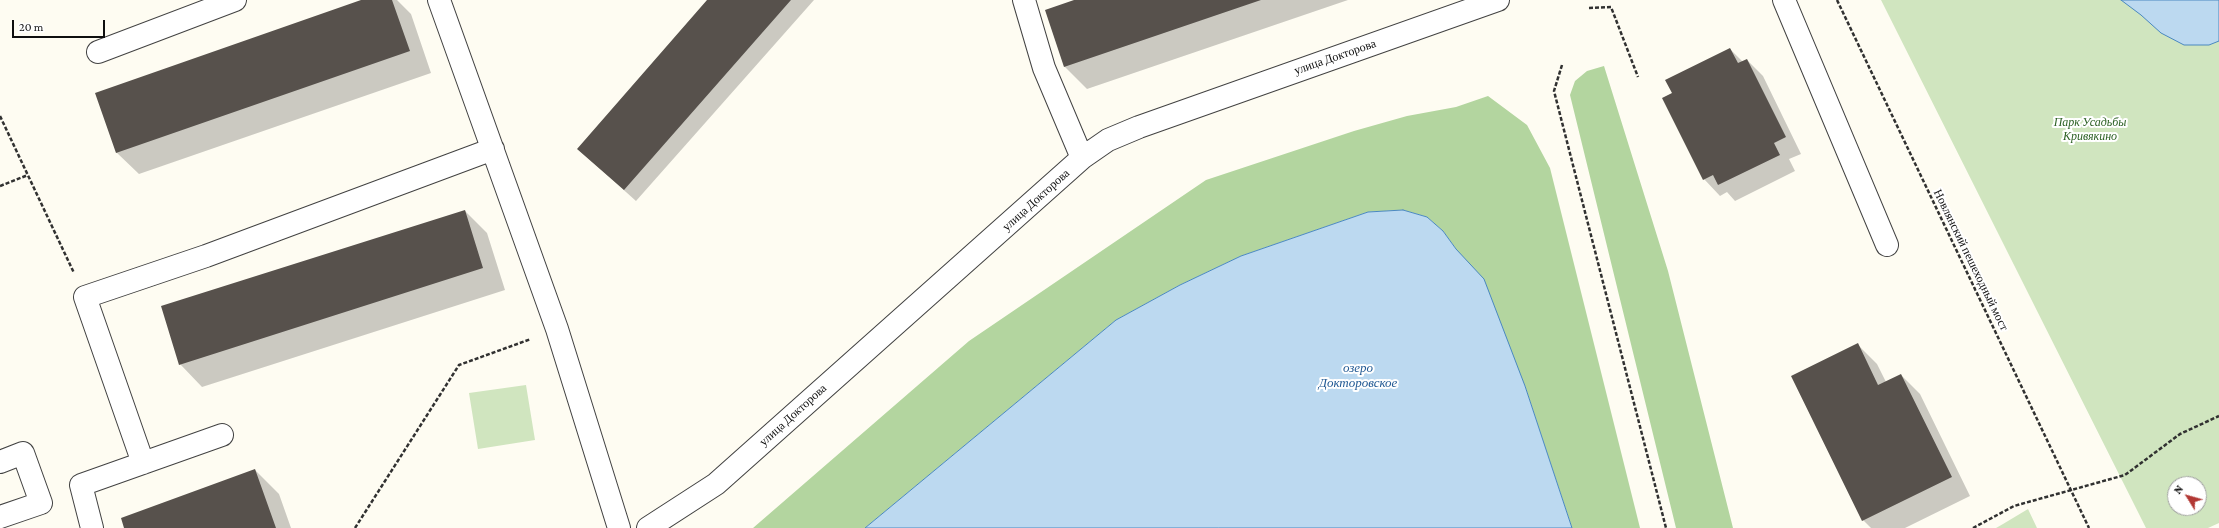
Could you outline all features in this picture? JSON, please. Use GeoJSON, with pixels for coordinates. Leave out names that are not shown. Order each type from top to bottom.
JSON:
{"type":"FeatureCollection","features":[{"type":"Feature","properties":{"kind":"street"},"geometry":{"type":"LineString","coordinates":[[98,52],[235,0]]}},
{"type":"Feature","properties":{"kind":"street"},"geometry":{"type":"LineString","coordinates":[[439,0],[557,329],[619,528]]}},
{"type":"Feature","properties":{"kind":"street"},"geometry":{"type":"LineString","coordinates":[[1024,0],[1044,68],[1082,158]]}},
{"type":"Feature","properties":{"kind":"street","name":"улица Докторова"},"geometry":{"type":"LineString","coordinates":[[648,528],[716,484],[1082,158],[1108,140],[1139,127],[1498,0]]}},
{"type":"Feature","properties":{"kind":"street"},"geometry":{"type":"LineString","coordinates":[[1784,0],[1887,245]]}},
{"type":"Feature","properties":{"kind":"street"},"geometry":{"type":"LineString","coordinates":[[143,463],[85,297],[206,256],[493,149]]}},
{"type":"Feature","properties":{"kind":"street"},"geometry":{"type":"LineString","coordinates":[[92,528],[81,485],[222,435]]}},
{"type":"Feature","properties":{"kind":"street"},"geometry":{"type":"LineString","coordinates":[[0,462],[23,454],[40,503],[0,517]]}},
{"type":"Feature","properties":{"kind":"path","name":"Новлянский пешеходный мост"},"geometry":{"type":"LineString","coordinates":[[1837,0],[2089,528]]}},
{"type":"Feature","properties":{"kind":"path"},"geometry":{"type":"LineString","coordinates":[[1589,8],[1611,7],[1638,77]]}},
{"type":"Feature","properties":{"kind":"path"},"geometry":{"type":"LineString","coordinates":[[1562,65],[1554,91],[1666,528]]}},
{"type":"Feature","properties":{"kind":"path"},"geometry":{"type":"LineString","coordinates":[[0,116],[85,297]]}},
{"type":"Feature","properties":{"kind":"path"},"geometry":{"type":"LineString","coordinates":[[0,186],[28,174]]}},
{"type":"Feature","properties":{"kind":"path"},"geometry":{"type":"LineString","coordinates":[[354,528],[459,365],[557,329]]}},
{"type":"Feature","properties":{"kind":"path"},"geometry":{"type":"LineString","coordinates":[[1973,528],[2014,506],[2125,475],[2180,434],[2219,416]]}},
{"type":"Feature","properties":{"kind":"green space","name":"Парк Усадьбы Кривякино"},"geometry":{"type":"Polygon","coordinates":[[[1881,0],[2219,0],[2219,523],[2208,528],[2146,528],[1881,0]]]}},
{"type":"Feature","properties":{"kind":"green space"},"geometry":{"type":"Polygon","coordinates":[[[1604,66],[1668,271],[1733,528],[1676,528],[1570,95],[1575,81],[1587,71],[1604,66]]]}},
{"type":"Feature","properties":{"kind":"green space"},"geometry":{"type":"Polygon","coordinates":[[[1488,96],[1527,125],[1550,168],[1640,528],[1572,528],[1525,386],[1456,249],[1443,231],[1427,217],[1403,210],[1368,212],[1241,256],[1180,285],[1116,320],[865,528],[753,528],[969,341],[1206,180],[1354,131],[1407,116],[1456,107],[1488,96]]]}},
{"type":"Feature","properties":{"kind":"green space"},"geometry":{"type":"Polygon","coordinates":[[[526,385],[535,440],[478,449],[469,393],[526,385]]]}},
{"type":"Feature","properties":{"kind":"green space"},"geometry":{"type":"Polygon","coordinates":[[[2028,509],[2037,528],[1996,528],[2003,524],[2028,509]]]}},
{"type":"Feature","properties":{"kind":"water"},"geometry":{"type":"Polygon","coordinates":[[[2121,0],[2219,0],[2219,41],[2209,45],[2184,45],[2161,33],[2121,0]]]}},
{"type":"Feature","properties":{"kind":"water","name":"озеро Докторовское"},"geometry":{"type":"Polygon","coordinates":[[[1403,210],[1427,217],[1443,231],[1456,249],[1484,279],[1525,386],[1572,528],[865,528],[1116,320],[1180,285],[1241,256],[1368,212],[1403,210]]]}},
{"type":"Feature","properties":{"kind":"building"},"geometry":{"type":"Polygon","coordinates":[[[361,0],[392,0],[410,51],[116,153],[95,93],[361,0]]]}},
{"type":"Feature","properties":{"kind":"building"},"geometry":{"type":"Polygon","coordinates":[[[707,0],[791,0],[624,190],[577,149],[707,0]]]}},
{"type":"Feature","properties":{"kind":"building"},"geometry":{"type":"Polygon","coordinates":[[[1074,0],[1261,0],[1064,67],[1045,10],[1074,0]]]}},
{"type":"Feature","properties":{"kind":"building"},"geometry":{"type":"Polygon","coordinates":[[[1730,48],[1738,63],[1747,59],[1786,137],[1774,143],[1780,155],[1718,185],[1713,175],[1703,180],[1662,98],[1672,93],[1665,80],[1730,48]]]}},
{"type":"Feature","properties":{"kind":"building"},"geometry":{"type":"Polygon","coordinates":[[[465,210],[483,268],[179,365],[161,306],[465,210]]]}},
{"type":"Feature","properties":{"kind":"building"},"geometry":{"type":"Polygon","coordinates":[[[1858,343],[1878,385],[1901,374],[1952,477],[1862,521],[1791,376],[1858,343]]]}},
{"type":"Feature","properties":{"kind":"building"},"geometry":{"type":"Polygon","coordinates":[[[255,469],[276,528],[124,528],[121,518],[255,469]]]}}]}
